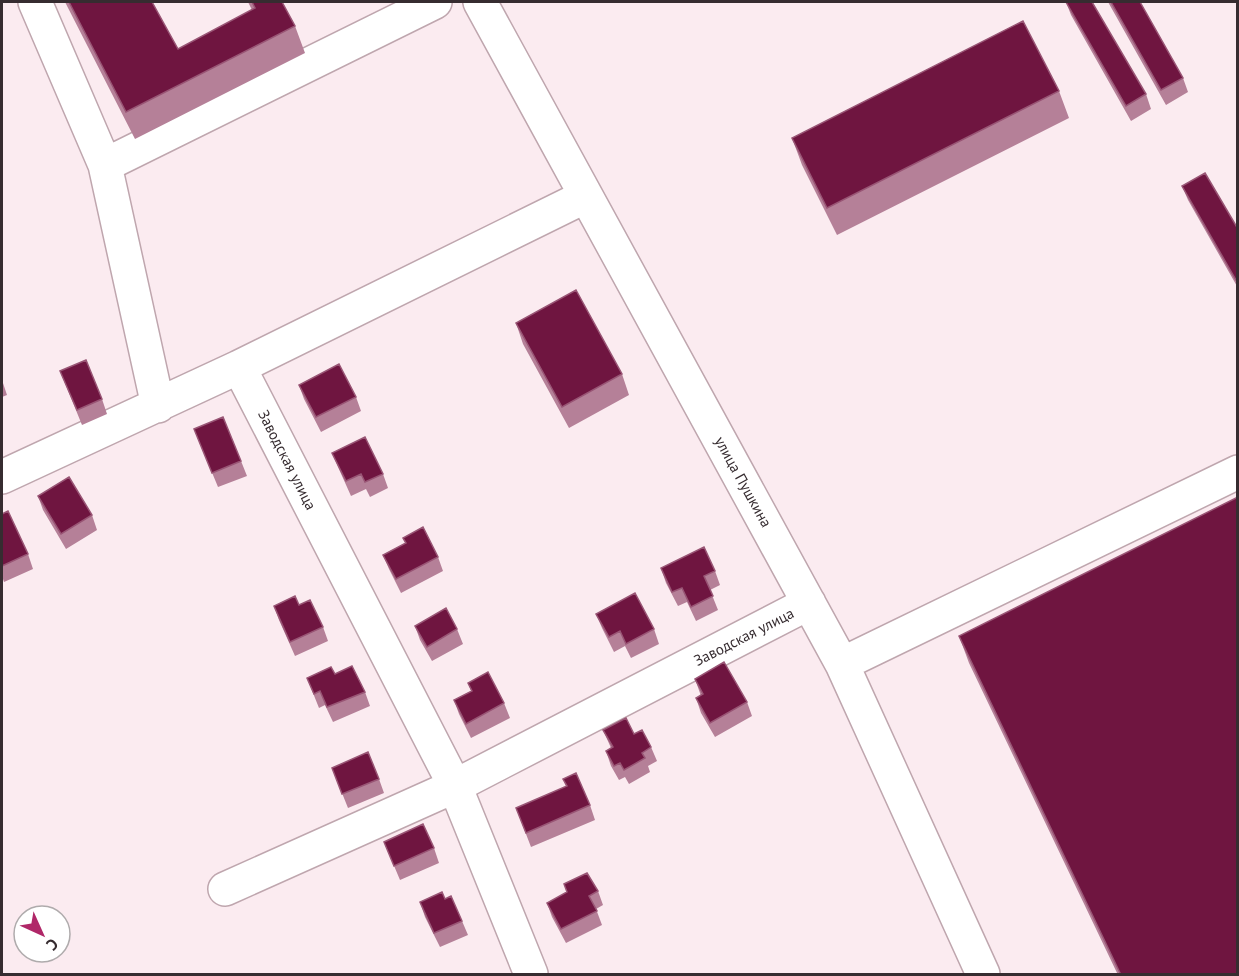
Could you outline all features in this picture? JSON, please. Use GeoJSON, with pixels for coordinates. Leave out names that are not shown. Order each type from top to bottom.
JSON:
{"type":"FeatureCollection","features":[{"type":"Feature","properties":{"kind":"street"},"geometry":{"type":"LineString","coordinates":[[35,2],[105,165],[158,406]]}},
{"type":"Feature","properties":{"kind":"street"},"geometry":{"type":"LineString","coordinates":[[105,165],[435,2]]}},
{"type":"Feature","properties":{"kind":"street","name":"улица Пушкина"},"geometry":{"type":"LineString","coordinates":[[480,2],[842,664],[983,975]]}},
{"type":"Feature","properties":{"kind":"street"},"geometry":{"type":"LineString","coordinates":[[2,477],[158,406],[586,196]]}},
{"type":"Feature","properties":{"kind":"street","name":"Заводская улица"},"geometry":{"type":"LineString","coordinates":[[239,367],[455,786],[531,975]]}},
{"type":"Feature","properties":{"kind":"street"},"geometry":{"type":"LineString","coordinates":[[842,664],[1238,472]]}},
{"type":"Feature","properties":{"kind":"street","name":"Заводская улица"},"geometry":{"type":"LineString","coordinates":[[225,889],[455,786],[809,603]]}},
{"type":"Feature","properties":{"kind":"building"},"geometry":{"type":"Polygon","coordinates":[[[69,2],[152,2],[178,49],[255,8],[252,2],[282,2],[295,26],[126,112],[69,2]]]}},
{"type":"Feature","properties":{"kind":"building"},"geometry":{"type":"Polygon","coordinates":[[[1066,2],[1092,2],[1146,94],[1126,106],[1066,2]]]}},
{"type":"Feature","properties":{"kind":"building"},"geometry":{"type":"Polygon","coordinates":[[[1111,2],[1140,2],[1183,78],[1161,90],[1111,2]]]}},
{"type":"Feature","properties":{"kind":"building"},"geometry":{"type":"Polygon","coordinates":[[[1023,21],[1059,91],[827,208],[792,138],[1023,21]]]}},
{"type":"Feature","properties":{"kind":"building"},"geometry":{"type":"Polygon","coordinates":[[[1205,173],[1238,229],[1238,279],[1236,280],[1182,186],[1205,173]]]}},
{"type":"Feature","properties":{"kind":"building"},"geometry":{"type":"Polygon","coordinates":[[[576,290],[622,374],[562,407],[516,323],[576,290]]]}},
{"type":"Feature","properties":{"kind":"building"},"geometry":{"type":"Polygon","coordinates":[[[86,360],[102,399],[77,410],[60,371],[86,360]]]}},
{"type":"Feature","properties":{"kind":"building"},"geometry":{"type":"Polygon","coordinates":[[[339,364],[356,397],[316,417],[299,385],[339,364]]]}},
{"type":"Feature","properties":{"kind":"building"},"geometry":{"type":"Polygon","coordinates":[[[223,417],[241,461],[212,473],[194,429],[223,417]]]}},
{"type":"Feature","properties":{"kind":"building"},"geometry":{"type":"Polygon","coordinates":[[[365,437],[383,474],[365,482],[361,474],[346,481],[332,453],[365,437]]]}},
{"type":"Feature","properties":{"kind":"building"},"geometry":{"type":"Polygon","coordinates":[[[69,477],[92,515],[61,534],[38,496],[69,477]]]}},
{"type":"Feature","properties":{"kind":"building"},"geometry":{"type":"Polygon","coordinates":[[[1238,497],[1238,975],[1121,975],[959,636],[1238,497]]]}},
{"type":"Feature","properties":{"kind":"building"},"geometry":{"type":"Polygon","coordinates":[[[8,511],[28,554],[2,566],[2,514],[8,511]]]}},
{"type":"Feature","properties":{"kind":"building"},"geometry":{"type":"Polygon","coordinates":[[[423,527],[438,557],[396,579],[383,555],[406,543],[403,538],[423,527]]]}},
{"type":"Feature","properties":{"kind":"building"},"geometry":{"type":"Polygon","coordinates":[[[704,547],[715,571],[704,576],[713,596],[691,607],[682,588],[672,592],[661,568],[704,547]]]}},
{"type":"Feature","properties":{"kind":"building"},"geometry":{"type":"Polygon","coordinates":[[[635,593],[654,629],[626,644],[620,631],[609,637],[596,614],[635,593]]]}},
{"type":"Feature","properties":{"kind":"building"},"geometry":{"type":"Polygon","coordinates":[[[295,596],[299,605],[310,600],[323,627],[290,642],[274,606],[295,596]]]}},
{"type":"Feature","properties":{"kind":"building"},"geometry":{"type":"Polygon","coordinates":[[[446,608],[457,629],[427,647],[415,626],[446,608]]]}},
{"type":"Feature","properties":{"kind":"building"},"geometry":{"type":"Polygon","coordinates":[[[724,662],[747,702],[710,723],[696,698],[703,694],[695,679],[724,662]]]}},
{"type":"Feature","properties":{"kind":"building"},"geometry":{"type":"Polygon","coordinates":[[[352,666],[365,692],[327,707],[320,691],[314,694],[307,678],[331,667],[335,674],[352,666]]]}},
{"type":"Feature","properties":{"kind":"building"},"geometry":{"type":"Polygon","coordinates":[[[488,672],[504,703],[466,724],[454,700],[472,691],[468,683],[488,672]]]}},
{"type":"Feature","properties":{"kind":"building"},"geometry":{"type":"Polygon","coordinates":[[[626,718],[634,734],[642,730],[651,747],[642,753],[645,758],[624,770],[620,763],[614,766],[606,751],[613,747],[603,730],[626,718]]]}},
{"type":"Feature","properties":{"kind":"building"},"geometry":{"type":"Polygon","coordinates":[[[368,752],[379,779],[342,794],[332,768],[368,752]]]}},
{"type":"Feature","properties":{"kind":"building"},"geometry":{"type":"Polygon","coordinates":[[[576,773],[590,805],[526,833],[516,808],[567,786],[563,779],[576,773]]]}},
{"type":"Feature","properties":{"kind":"building"},"geometry":{"type":"Polygon","coordinates":[[[423,824],[434,848],[394,866],[384,842],[423,824]]]}},
{"type":"Feature","properties":{"kind":"building"},"geometry":{"type":"Polygon","coordinates":[[[587,873],[598,891],[589,896],[597,911],[561,929],[547,903],[567,892],[564,884],[587,873]]]}},
{"type":"Feature","properties":{"kind":"building"},"geometry":{"type":"Polygon","coordinates":[[[442,892],[445,899],[451,896],[462,921],[434,933],[420,902],[442,892]]]}}]}
